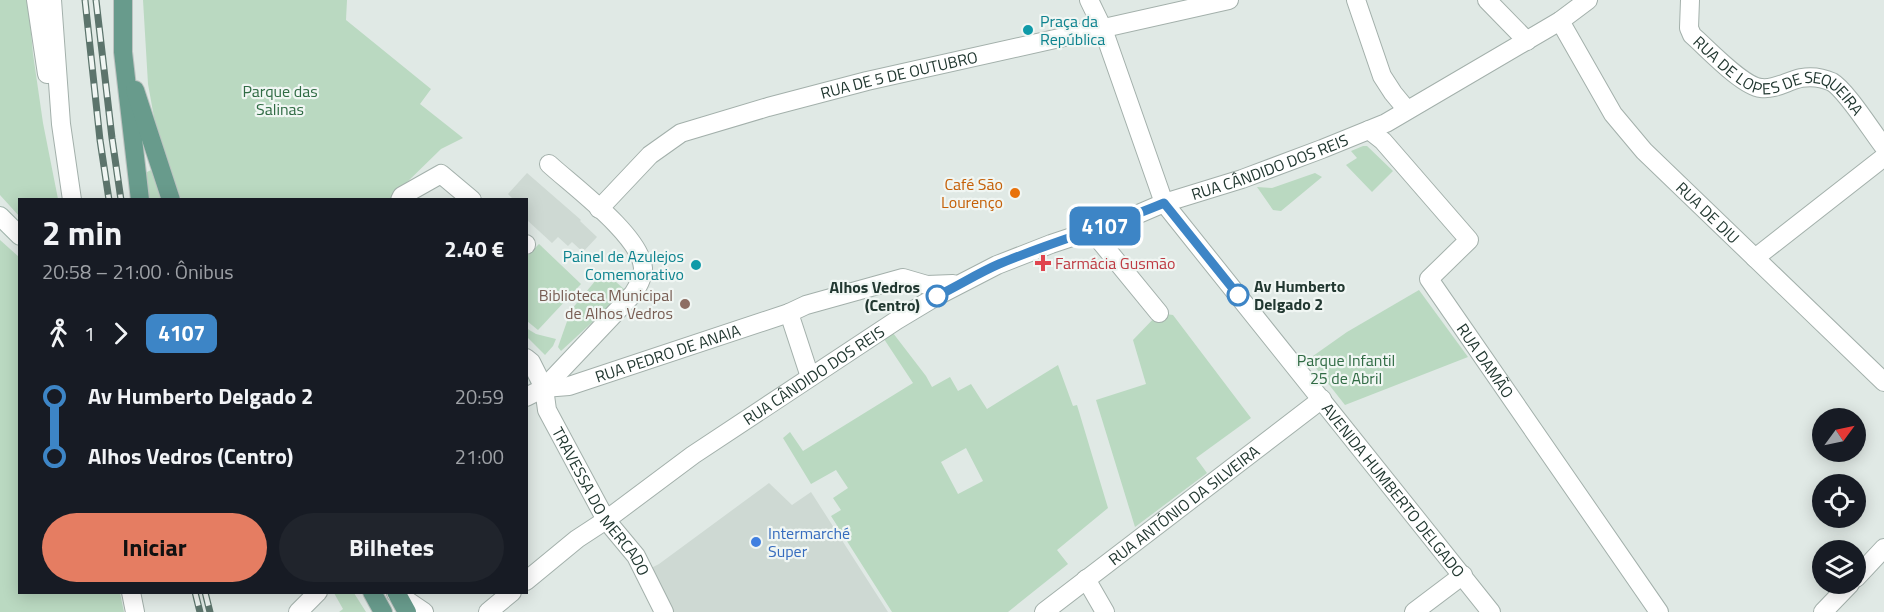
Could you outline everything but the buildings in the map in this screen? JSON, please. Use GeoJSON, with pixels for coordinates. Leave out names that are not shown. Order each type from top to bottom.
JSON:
{"type":"FeatureCollection","features":[{"type":"Feature","properties":{"kind":"main road"},"geometry":{"type":"LineString","coordinates":[[123,0],[123,52],[140,198]]}},
{"type":"Feature","properties":{"kind":"main road"},"geometry":{"type":"LineString","coordinates":[[123,52],[170,198]]}},
{"type":"Feature","properties":{"kind":"main road"},"geometry":{"type":"LineString","coordinates":[[373,594],[383,612]]}},
{"type":"Feature","properties":{"kind":"main road"},"geometry":{"type":"LineString","coordinates":[[397,594],[407,612]]}},
{"type":"Feature","properties":{"kind":"street"},"geometry":{"type":"LineString","coordinates":[[36,0],[48,80],[72,198]]}},
{"type":"Feature","properties":{"kind":"street"},"geometry":{"type":"LineString","coordinates":[[52,0],[57,87],[68,176]]}},
{"type":"Feature","properties":{"kind":"street","name":"AVENIDA HUMBERTO DELGADO"},"geometry":{"type":"LineString","coordinates":[[1089,0],[1103,28],[1164,203],[1491,612]]}},
{"type":"Feature","properties":{"kind":"street","name":"RUA DE 5 DE OUTUBRO"},"geometry":{"type":"LineString","coordinates":[[599,209],[650,155],[681,134],[768,107],[867,81],[1229,0]]}},
{"type":"Feature","properties":{"kind":"street"},"geometry":{"type":"LineString","coordinates":[[1356,0],[1382,76],[1407,110]]}},
{"type":"Feature","properties":{"kind":"street"},"geometry":{"type":"LineString","coordinates":[[1487,0],[1527,41]]}},
{"type":"Feature","properties":{"kind":"street","name":"RUA CÂNDIDO DOS REIS"},"geometry":{"type":"LineString","coordinates":[[528,578],[693,455],[897,320],[962,284],[997,265],[1129,218],[1164,203],[1242,179],[1386,123],[1560,21],[1588,0]]}},
{"type":"Feature","properties":{"kind":"street","name":"RUA DE LOPES DE SEQUEIRA"},"geometry":{"type":"LineString","coordinates":[[1690,0],[1689,28],[1692,35],[1748,84],[1761,89],[1817,76],[1834,83],[1884,147]]}},
{"type":"Feature","properties":{"kind":"street","name":"RUA DE DIU"},"geometry":{"type":"LineString","coordinates":[[1560,21],[1613,114],[1636,142],[1884,382]]}},
{"type":"Feature","properties":{"kind":"street","name":"RUA DAMÃO"},"geometry":{"type":"LineString","coordinates":[[1369,130],[1383,141],[1469,240],[1429,279],[1659,612]]}},
{"type":"Feature","properties":{"kind":"street"},"geometry":{"type":"LineString","coordinates":[[1755,258],[1884,157]]}},
{"type":"Feature","properties":{"kind":"street"},"geometry":{"type":"LineString","coordinates":[[528,396],[544,388],[633,294],[640,283],[643,267],[635,246],[620,228],[549,165]]}},
{"type":"Feature","properties":{"kind":"street"},"geometry":{"type":"LineString","coordinates":[[401,198],[441,174],[470,198]]}},
{"type":"Feature","properties":{"kind":"street"},"geometry":{"type":"LineString","coordinates":[[0,216],[18,234]]}},
{"type":"Feature","properties":{"kind":"street"},"geometry":{"type":"LineString","coordinates":[[1091,230],[1159,313]]}},
{"type":"Feature","properties":{"kind":"street","name":"RUA PEDRO DE ANAIA"},"geometry":{"type":"LineString","coordinates":[[544,388],[568,386],[789,313],[806,305],[903,278],[927,285],[962,284]]}},
{"type":"Feature","properties":{"kind":"street"},"geometry":{"type":"LineString","coordinates":[[789,313],[810,377]]}},
{"type":"Feature","properties":{"kind":"street","name":"TRAVESSA DO MERCADO"},"geometry":{"type":"LineString","coordinates":[[528,360],[544,388],[547,410],[606,520],[636,556],[663,612]]}},
{"type":"Feature","properties":{"kind":"street","name":"RUA ANTÓNIO DA SILVEIRA"},"geometry":{"type":"LineString","coordinates":[[1044,612],[1322,399]]}},
{"type":"Feature","properties":{"kind":"street"},"geometry":{"type":"LineString","coordinates":[[1866,567],[1884,548]]}},
{"type":"Feature","properties":{"kind":"street"},"geometry":{"type":"LineString","coordinates":[[1414,612],[1463,575]]}},
{"type":"Feature","properties":{"kind":"street"},"geometry":{"type":"LineString","coordinates":[[1086,579],[1105,612]]}},
{"type":"Feature","properties":{"kind":"street"},"geometry":{"type":"LineString","coordinates":[[131,594],[135,612]]}},
{"type":"Feature","properties":{"kind":"street"},"geometry":{"type":"LineString","coordinates":[[298,612],[316,594]]}},
{"type":"Feature","properties":{"kind":"street"},"geometry":{"type":"LineString","coordinates":[[397,594],[424,612]]}},
{"type":"Feature","properties":{"kind":"street"},"geometry":{"type":"LineString","coordinates":[[488,612],[510,594]]}},
{"type":"Feature","properties":{"kind":"street"},"geometry":{"type":"LineString","coordinates":[[1823,612],[1840,594]]}},
{"type":"Feature","properties":{"kind":"shaded area"},"geometry":{"type":"Polygon","coordinates":[[[527,173],[597,237],[583,252],[572,242],[568,246],[558,237],[552,243],[528,221],[528,198],[512,198],[508,194],[527,173]]]}},
{"type":"Feature","properties":{"kind":"shaded area"},"geometry":{"type":"Polygon","coordinates":[[[769,483],[792,505],[811,492],[888,612],[668,612],[649,569],[769,483]]]}},
{"type":"Feature","properties":{"kind":"green space"},"geometry":{"type":"Polygon","coordinates":[[[0,0],[28,0],[43,123],[58,198],[18,198],[18,215],[0,195],[0,0]]]}},
{"type":"Feature","properties":{"kind":"green space","name":"Parque das Salinas"},"geometry":{"type":"Polygon","coordinates":[[[143,0],[347,0],[346,20],[431,89],[420,104],[463,138],[441,149],[392,198],[181,198],[157,134],[148,84],[143,0]]]}},
{"type":"Feature","properties":{"kind":"green space"},"geometry":{"type":"Polygon","coordinates":[[[1367,146],[1393,171],[1372,192],[1346,165],[1357,158],[1351,151],[1367,146]]]}},
{"type":"Feature","properties":{"kind":"green space"},"geometry":{"type":"Polygon","coordinates":[[[151,170],[163,198],[149,198],[145,173],[151,170]]]}},
{"type":"Feature","properties":{"kind":"green space"},"geometry":{"type":"Polygon","coordinates":[[[1315,173],[1322,177],[1281,211],[1273,210],[1257,187],[1272,188],[1315,173]]]}},
{"type":"Feature","properties":{"kind":"green space"},"geometry":{"type":"Polygon","coordinates":[[[0,240],[18,256],[18,594],[120,594],[124,612],[0,612],[0,240]]]}},
{"type":"Feature","properties":{"kind":"green space"},"geometry":{"type":"Polygon","coordinates":[[[539,244],[581,284],[538,330],[528,322],[528,255],[539,244]]]}},
{"type":"Feature","properties":{"kind":"green space"},"geometry":{"type":"Polygon","coordinates":[[[608,275],[625,292],[561,351],[558,347],[571,310],[596,280],[608,275]]]}},
{"type":"Feature","properties":{"kind":"green space","name":"Parque Infantil 25 de Abril"},"geometry":{"type":"Polygon","coordinates":[[[1419,290],[1468,357],[1345,405],[1312,363],[1313,356],[1347,332],[1419,290]]]}},
{"type":"Feature","properties":{"kind":"green space"},"geometry":{"type":"Polygon","coordinates":[[[1159,313],[1173,315],[1251,418],[1196,458],[1207,473],[1135,527],[1096,400],[1146,384],[1133,340],[1159,313]]]}},
{"type":"Feature","properties":{"kind":"green space"},"geometry":{"type":"Polygon","coordinates":[[[528,329],[536,334],[556,339],[545,355],[528,338],[528,329]]]}},
{"type":"Feature","properties":{"kind":"green space"},"geometry":{"type":"Polygon","coordinates":[[[893,333],[932,387],[950,377],[958,391],[971,384],[987,409],[1058,365],[1073,406],[1077,405],[1108,508],[1057,550],[1068,564],[1008,612],[892,612],[831,516],[841,510],[833,498],[848,488],[836,470],[811,484],[783,438],[790,432],[803,451],[913,383],[884,339],[893,333]],[[966,448],[941,462],[958,494],[983,481],[966,448]]]}},
{"type":"Feature","properties":{"kind":"green space"},"geometry":{"type":"Polygon","coordinates":[[[335,594],[355,594],[366,612],[339,612],[343,609],[335,594]]]}},
{"type":"Feature","properties":{"kind":"railway"},"geometry":{"type":"LineString","coordinates":[[85,0],[109,198]]}},
{"type":"Feature","properties":{"kind":"railway"},"geometry":{"type":"LineString","coordinates":[[96,0],[121,198]]}},
{"type":"Feature","properties":{"kind":"railway"},"geometry":{"type":"LineString","coordinates":[[196,594],[200,612]]}},
{"type":"Feature","properties":{"kind":"railway"},"geometry":{"type":"LineString","coordinates":[[206,594],[210,612]]}},
{"type":"Feature","properties":{"kind":"bus line","name":"4107"},"geometry":{"type":"LineString","coordinates":[[937,296],[997,265],[1129,218],[1164,203],[1238,295]]}},
{"type":"Feature","properties":{"kind":"place","name":"Praça da República"},"geometry":{"type":"Point","coordinates":[1028,30]}},
{"type":"Feature","properties":{"kind":"place","name":"Café São Lourenço"},"geometry":{"type":"Point","coordinates":[1015,193]}},
{"type":"Feature","properties":{"kind":"place","name":"Farmácia Gusmão"},"geometry":{"type":"Point","coordinates":[1043,263]}},
{"type":"Feature","properties":{"kind":"place","name":"Painel de Azulejos Comemorativo"},"geometry":{"type":"Point","coordinates":[696,265]}},
{"type":"Feature","properties":{"kind":"place","name":"Av Humberto Delgado 2"},"geometry":{"type":"Point","coordinates":[1238,295]}},
{"type":"Feature","properties":{"kind":"place","name":"Alhos Vedros (Centro)"},"geometry":{"type":"Point","coordinates":[937,296]}},
{"type":"Feature","properties":{"kind":"place","name":"Biblioteca Municipal de Alhos Vedros"},"geometry":{"type":"Point","coordinates":[685,304]}},
{"type":"Feature","properties":{"kind":"place","name":"Intermarché Super"},"geometry":{"type":"Point","coordinates":[756,542]}}]}
